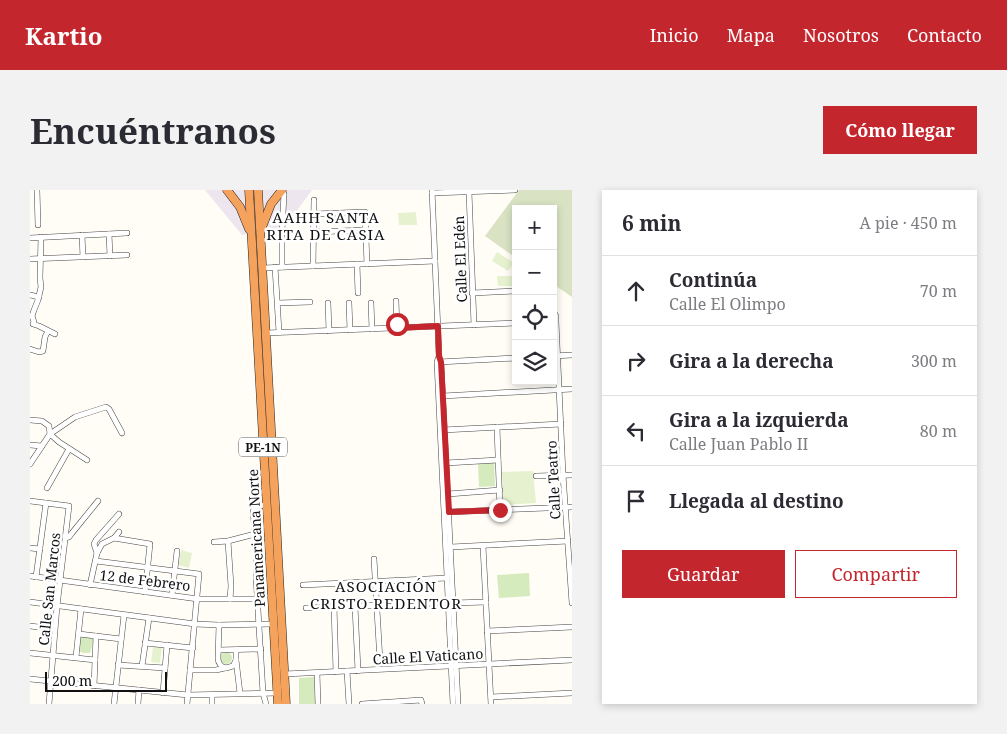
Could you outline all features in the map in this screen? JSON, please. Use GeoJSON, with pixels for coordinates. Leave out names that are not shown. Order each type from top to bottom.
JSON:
{"type":"FeatureCollection","features":[{"type":"Feature","properties":{"kind":"highway"},"geometry":{"type":"LineString","coordinates":[[227,190],[244,214],[252,240]]}},
{"type":"Feature","properties":{"kind":"highway","name":"Panamericana Norte"},"geometry":{"type":"LineString","coordinates":[[249,190],[278,704]]}},
{"type":"Feature","properties":{"kind":"highway","name":"Panamericana Norte"},"geometry":{"type":"LineString","coordinates":[[258,190],[286,704]]}},
{"type":"Feature","properties":{"kind":"highway"},"geometry":{"type":"LineString","coordinates":[[261,231],[271,204],[283,192]]}},
{"type":"Feature","properties":{"kind":"street"},"geometry":{"type":"LineString","coordinates":[[37,190],[38,225]]}},
{"type":"Feature","properties":{"kind":"street"},"geometry":{"type":"LineString","coordinates":[[454,704],[451,547],[442,430],[432,191],[515,190]]}},
{"type":"Feature","properties":{"kind":"street"},"geometry":{"type":"LineString","coordinates":[[282,267],[283,192]]}},
{"type":"Feature","properties":{"kind":"street","name":"Calle El Edén"},"geometry":{"type":"LineString","coordinates":[[469,192],[474,325]]}},
{"type":"Feature","properties":{"kind":"street"},"geometry":{"type":"LineString","coordinates":[[313,266],[314,200]]}},
{"type":"Feature","properties":{"kind":"street"},"geometry":{"type":"LineString","coordinates":[[314,214],[365,212],[367,264]]}},
{"type":"Feature","properties":{"kind":"street"},"geometry":{"type":"LineString","coordinates":[[314,232],[366,230]]}},
{"type":"Feature","properties":{"kind":"street"},"geometry":{"type":"LineString","coordinates":[[30,238],[127,233]]}},
{"type":"Feature","properties":{"kind":"street"},"geometry":{"type":"LineString","coordinates":[[109,234],[110,256]]}},
{"type":"Feature","properties":{"kind":"street"},"geometry":{"type":"LineString","coordinates":[[82,235],[83,257]]}},
{"type":"Feature","properties":{"kind":"street"},"geometry":{"type":"LineString","coordinates":[[41,237],[41,287],[31,323],[55,334]]}},
{"type":"Feature","properties":{"kind":"street"},"geometry":{"type":"LineString","coordinates":[[30,259],[127,255]]}},
{"type":"Feature","properties":{"kind":"street"},"geometry":{"type":"LineString","coordinates":[[263,268],[435,261]]}},
{"type":"Feature","properties":{"kind":"street"},"geometry":{"type":"LineString","coordinates":[[358,264],[358,293]]}},
{"type":"Feature","properties":{"kind":"street"},"geometry":{"type":"LineString","coordinates":[[275,267],[280,332]]}},
{"type":"Feature","properties":{"kind":"street"},"geometry":{"type":"LineString","coordinates":[[472,293],[512,292]]}},
{"type":"Feature","properties":{"kind":"street"},"geometry":{"type":"LineString","coordinates":[[30,295],[39,297]]}},
{"type":"Feature","properties":{"kind":"street"},"geometry":{"type":"LineString","coordinates":[[396,301],[397,328]]}},
{"type":"Feature","properties":{"kind":"street"},"geometry":{"type":"LineString","coordinates":[[278,304],[310,302]]}},
{"type":"Feature","properties":{"kind":"street"},"geometry":{"type":"LineString","coordinates":[[328,303],[329,331]]}},
{"type":"Feature","properties":{"kind":"street"},"geometry":{"type":"LineString","coordinates":[[371,303],[372,329]]}},
{"type":"Feature","properties":{"kind":"street"},"geometry":{"type":"LineString","coordinates":[[349,304],[350,330]]}},
{"type":"Feature","properties":{"kind":"street"},"geometry":{"type":"LineString","coordinates":[[266,333],[512,323]]}},
{"type":"Feature","properties":{"kind":"street"},"geometry":{"type":"LineString","coordinates":[[30,349],[39,352],[43,351],[48,331]]}},
{"type":"Feature","properties":{"kind":"street"},"geometry":{"type":"LineString","coordinates":[[557,356],[572,355]]}},
{"type":"Feature","properties":{"kind":"street"},"geometry":{"type":"LineString","coordinates":[[439,360],[512,358]]}},
{"type":"Feature","properties":{"kind":"street"},"geometry":{"type":"LineString","coordinates":[[439,360],[443,396],[442,430],[448,494],[447,578],[458,704]]}},
{"type":"Feature","properties":{"kind":"street","name":"Calle Teatro"},"geometry":{"type":"LineString","coordinates":[[557,373],[572,603]]}},
{"type":"Feature","properties":{"kind":"street"},"geometry":{"type":"LineString","coordinates":[[443,396],[572,389]]}},
{"type":"Feature","properties":{"kind":"street"},"geometry":{"type":"LineString","coordinates":[[30,464],[50,434],[75,417],[106,407],[109,409],[122,433]]}},
{"type":"Feature","properties":{"kind":"street"},"geometry":{"type":"LineString","coordinates":[[30,420],[42,422],[49,426],[50,434],[87,460]]}},
{"type":"Feature","properties":{"kind":"street"},"geometry":{"type":"LineString","coordinates":[[442,430],[561,424]]}},
{"type":"Feature","properties":{"kind":"street"},"geometry":{"type":"LineString","coordinates":[[497,427],[500,510]]}},
{"type":"Feature","properties":{"kind":"street"},"geometry":{"type":"LineString","coordinates":[[30,445],[42,446]]}},
{"type":"Feature","properties":{"kind":"street"},"geometry":{"type":"LineString","coordinates":[[47,488],[70,449]]}},
{"type":"Feature","properties":{"kind":"street"},"geometry":{"type":"LineString","coordinates":[[446,463],[498,460]]}},
{"type":"Feature","properties":{"kind":"street"},"geometry":{"type":"LineString","coordinates":[[536,476],[572,475]]}},
{"type":"Feature","properties":{"kind":"street"},"geometry":{"type":"LineString","coordinates":[[448,494],[500,490]]}},
{"type":"Feature","properties":{"kind":"street"},"geometry":{"type":"LineString","coordinates":[[30,501],[46,503],[40,549],[33,576]]}},
{"type":"Feature","properties":{"kind":"street"},"geometry":{"type":"LineString","coordinates":[[66,538],[98,501]]}},
{"type":"Feature","properties":{"kind":"street","name":"Calle San Marcos"},"geometry":{"type":"LineString","coordinates":[[46,503],[70,506],[54,629],[54,655],[49,704]]}},
{"type":"Feature","properties":{"kind":"street"},"geometry":{"type":"LineString","coordinates":[[266,505],[257,506],[253,510],[263,693],[266,704]]}},
{"type":"Feature","properties":{"kind":"street"},"geometry":{"type":"LineString","coordinates":[[447,512],[572,508]]}},
{"type":"Feature","properties":{"kind":"street"},"geometry":{"type":"LineString","coordinates":[[97,553],[94,544],[96,540],[119,514]]}},
{"type":"Feature","properties":{"kind":"street"},"geometry":{"type":"LineString","coordinates":[[90,585],[97,553],[102,544],[114,538],[119,532]]}},
{"type":"Feature","properties":{"kind":"street"},"geometry":{"type":"LineString","coordinates":[[214,542],[228,541],[255,534]]}},
{"type":"Feature","properties":{"kind":"street"},"geometry":{"type":"LineString","coordinates":[[114,538],[150,544],[145,592]]}},
{"type":"Feature","properties":{"kind":"street"},"geometry":{"type":"LineString","coordinates":[[228,541],[230,599]]}},
{"type":"Feature","properties":{"kind":"street"},"geometry":{"type":"LineString","coordinates":[[451,547],[568,541]]}},
{"type":"Feature","properties":{"kind":"street"},"geometry":{"type":"LineString","coordinates":[[483,546],[491,704]]}},
{"type":"Feature","properties":{"kind":"street"},"geometry":{"type":"LineString","coordinates":[[30,548],[40,549]]}},
{"type":"Feature","properties":{"kind":"street"},"geometry":{"type":"LineString","coordinates":[[172,595],[177,551]]}},
{"type":"Feature","properties":{"kind":"street"},"geometry":{"type":"LineString","coordinates":[[374,560],[380,661]]}},
{"type":"Feature","properties":{"kind":"street"},"geometry":{"type":"LineString","coordinates":[[96,561],[199,574],[187,704]]}},
{"type":"Feature","properties":{"kind":"street","name":"12 de Febrero"},"geometry":{"type":"LineString","coordinates":[[33,576],[198,599],[257,599]]}},
{"type":"Feature","properties":{"kind":"street"},"geometry":{"type":"LineString","coordinates":[[303,585],[447,578]]}},
{"type":"Feature","properties":{"kind":"street"},"geometry":{"type":"LineString","coordinates":[[30,602],[195,624],[274,624]]}},
{"type":"Feature","properties":{"kind":"street"},"geometry":{"type":"LineString","coordinates":[[453,603],[486,602]]}},
{"type":"Feature","properties":{"kind":"street"},"geometry":{"type":"LineString","coordinates":[[306,608],[437,603]]}},
{"type":"Feature","properties":{"kind":"street"},"geometry":{"type":"LineString","coordinates":[[334,606],[336,672]]}},
{"type":"Feature","properties":{"kind":"street"},"geometry":{"type":"LineString","coordinates":[[355,606],[358,670]]}},
{"type":"Feature","properties":{"kind":"street"},"geometry":{"type":"LineString","coordinates":[[76,657],[81,609]]}},
{"type":"Feature","properties":{"kind":"street"},"geometry":{"type":"LineString","coordinates":[[114,704],[124,615]]}},
{"type":"Feature","properties":{"kind":"street"},"geometry":{"type":"LineString","coordinates":[[142,666],[148,618]]}},
{"type":"Feature","properties":{"kind":"street"},"geometry":{"type":"LineString","coordinates":[[219,625],[218,662],[226,668]]}},
{"type":"Feature","properties":{"kind":"street"},"geometry":{"type":"LineString","coordinates":[[30,626],[54,629]]}},
{"type":"Feature","properties":{"kind":"street"},"geometry":{"type":"LineString","coordinates":[[487,631],[572,626]]}},
{"type":"Feature","properties":{"kind":"street"},"geometry":{"type":"LineString","coordinates":[[79,634],[121,639]]}},
{"type":"Feature","properties":{"kind":"street"},"geometry":{"type":"LineString","coordinates":[[94,686],[96,636]]}},
{"type":"Feature","properties":{"kind":"street"},"geometry":{"type":"LineString","coordinates":[[145,643],[193,648]]}},
{"type":"Feature","properties":{"kind":"street"},"geometry":{"type":"LineString","coordinates":[[163,693],[167,645]]}},
{"type":"Feature","properties":{"kind":"street"},"geometry":{"type":"LineString","coordinates":[[218,650],[261,649]]}},
{"type":"Feature","properties":{"kind":"street"},"geometry":{"type":"LineString","coordinates":[[236,650],[240,694]]}},
{"type":"Feature","properties":{"kind":"street"},"geometry":{"type":"LineString","coordinates":[[30,652],[95,660]]}},
{"type":"Feature","properties":{"kind":"street"},"geometry":{"type":"LineString","coordinates":[[190,670],[230,668],[236,660]]}},
{"type":"Feature","properties":{"kind":"street","name":"Calle El Vaticano"},"geometry":{"type":"LineString","coordinates":[[285,674],[572,660]]}},
{"type":"Feature","properties":{"kind":"street"},"geometry":{"type":"LineString","coordinates":[[118,665],[164,668]]}},
{"type":"Feature","properties":{"kind":"street"},"geometry":{"type":"LineString","coordinates":[[347,671],[350,704]]}},
{"type":"Feature","properties":{"kind":"street"},"geometry":{"type":"LineString","coordinates":[[317,672],[318,704]]}},
{"type":"Feature","properties":{"kind":"street"},"geometry":{"type":"LineString","coordinates":[[30,679],[188,695],[278,693]]}},
{"type":"Feature","properties":{"kind":"street"},"geometry":{"type":"LineString","coordinates":[[138,704],[139,690]]}},
{"type":"Feature","properties":{"kind":"street"},"geometry":{"type":"LineString","coordinates":[[491,697],[572,693]]}},
{"type":"Feature","properties":{"kind":"street"},"geometry":{"type":"LineString","coordinates":[[212,695],[212,704]]}},
{"type":"Feature","properties":{"kind":"street"},"geometry":{"type":"LineString","coordinates":[[362,704],[422,702]]}},
{"type":"Feature","properties":{"kind":"shaded area"},"geometry":{"type":"Polygon","coordinates":[[[205,190],[312,190],[282,231],[242,235],[205,190]]]}},
{"type":"Feature","properties":{"kind":"green space"},"geometry":{"type":"Polygon","coordinates":[[[519,190],[572,190],[572,297],[557,287],[557,205],[512,205],[512,255],[485,236],[519,190]]]}},
{"type":"Feature","properties":{"kind":"green space"},"geometry":{"type":"Polygon","coordinates":[[[416,212],[417,225],[399,225],[398,213],[416,212]]]}},
{"type":"Feature","properties":{"kind":"green space"},"geometry":{"type":"Polygon","coordinates":[[[497,252],[512,262],[512,266],[508,271],[492,261],[497,252]]]}},
{"type":"Feature","properties":{"kind":"green space"},"geometry":{"type":"Polygon","coordinates":[[[497,276],[512,276],[512,286],[498,286],[497,276]]]}},
{"type":"Feature","properties":{"kind":"green space"},"geometry":{"type":"Polygon","coordinates":[[[494,462],[495,486],[479,487],[478,463],[494,462]]]}},
{"type":"Feature","properties":{"kind":"green space"},"geometry":{"type":"Polygon","coordinates":[[[533,471],[536,503],[503,505],[502,472],[533,471]]]}},
{"type":"Feature","properties":{"kind":"green space"},"geometry":{"type":"Polygon","coordinates":[[[181,550],[192,553],[189,568],[178,565],[181,550]]]}},
{"type":"Feature","properties":{"kind":"green space"},"geometry":{"type":"Polygon","coordinates":[[[529,573],[530,596],[499,598],[497,575],[529,573]]]}},
{"type":"Feature","properties":{"kind":"green space"},"geometry":{"type":"Polygon","coordinates":[[[81,636],[93,637],[90,653],[79,651],[81,636]]]}},
{"type":"Feature","properties":{"kind":"green space"},"geometry":{"type":"Polygon","coordinates":[[[153,646],[162,647],[160,663],[151,662],[153,646]]]}},
{"type":"Feature","properties":{"kind":"green space"},"geometry":{"type":"Polygon","coordinates":[[[224,652],[228,652],[232,658],[228,664],[224,664],[220,660],[220,656],[224,652]]]}},
{"type":"Feature","properties":{"kind":"green space"},"geometry":{"type":"Polygon","coordinates":[[[314,677],[315,704],[299,704],[299,678],[314,677]]]}},
{"type":"Feature","properties":{"kind":"district","name":"AAHH SANTA RITA DE CASIA"},"geometry":{"type":"Point","coordinates":[326,226]}},
{"type":"Feature","properties":{"kind":"district","name":"ASOCIACIÓN CRISTO REDENTOR"},"geometry":{"type":"Point","coordinates":[386,594]}},
{"type":"Feature","properties":{"kind":"route"},"geometry":{"type":"LineString","coordinates":[[397,324],[397,328],[438,326],[449,512],[500,510]]}}]}
